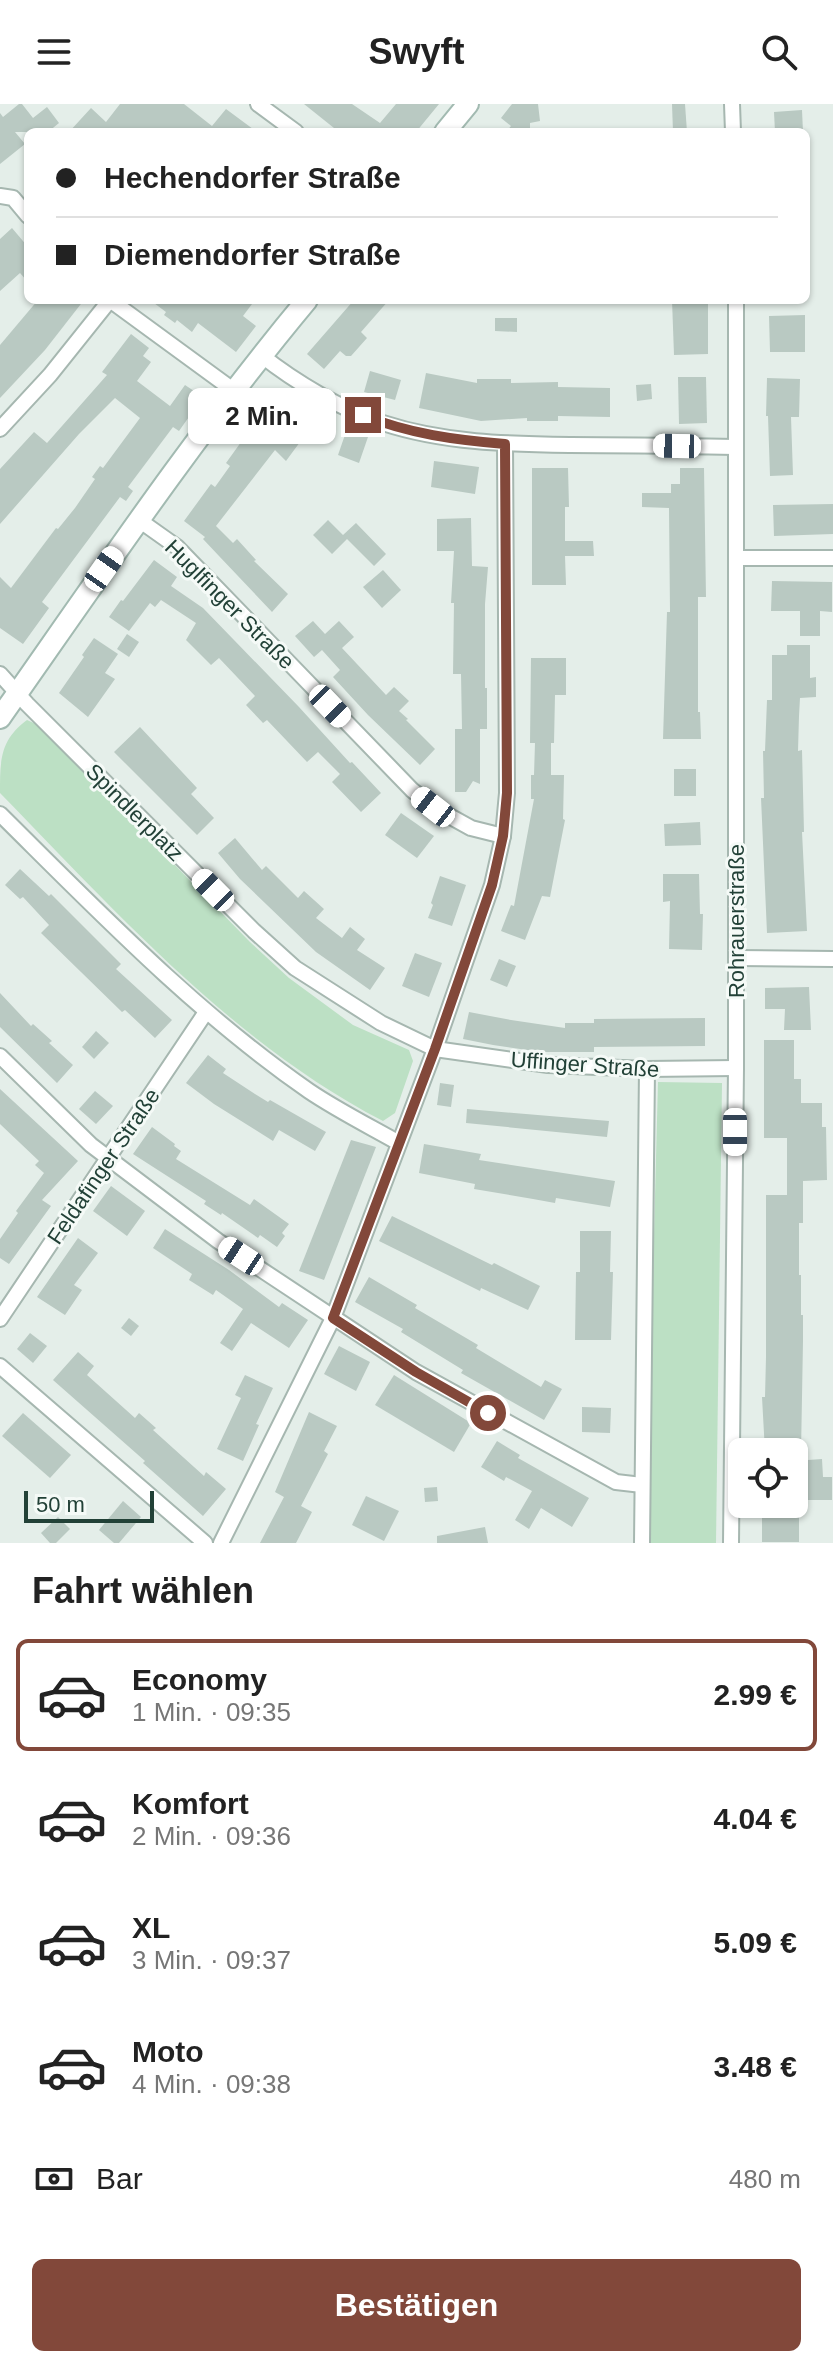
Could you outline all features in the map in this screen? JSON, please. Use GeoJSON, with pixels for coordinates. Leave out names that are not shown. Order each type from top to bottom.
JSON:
{"type":"FeatureCollection","features":[{"type":"Feature","properties":{"kind":"main road"},"geometry":{"type":"LineString","coordinates":[[448,128],[468,104]]}},
{"type":"Feature","properties":{"kind":"main road"},"geometry":{"type":"LineString","coordinates":[[0,718],[233,390],[304,304]]}},
{"type":"Feature","properties":{"kind":"street"},"geometry":{"type":"LineString","coordinates":[[732,104],[733,128]]}},
{"type":"Feature","properties":{"kind":"street"},"geometry":{"type":"LineString","coordinates":[[265,106],[291,128]]}},
{"type":"Feature","properties":{"kind":"street"},"geometry":{"type":"LineString","coordinates":[[0,196],[13,198],[24,211]]}},
{"type":"Feature","properties":{"kind":"street"},"geometry":{"type":"LineString","coordinates":[[0,429],[50,375],[107,304]]}},
{"type":"Feature","properties":{"kind":"street"},"geometry":{"type":"LineString","coordinates":[[115,304],[233,390]]}},
{"type":"Feature","properties":{"kind":"street","name":"Rohrauerstraße"},"geometry":{"type":"LineString","coordinates":[[731,1543],[736,1068],[736,304]]}},
{"type":"Feature","properties":{"kind":"street"},"geometry":{"type":"LineString","coordinates":[[261,355],[345,408],[381,423],[416,432],[505,444],[735,447]]}},
{"type":"Feature","properties":{"kind":"street"},"geometry":{"type":"LineString","coordinates":[[221,1543],[333,1318],[435,1049],[492,885],[503,836],[507,793],[505,444]]}},
{"type":"Feature","properties":{"kind":"street","name":"Huglfinger Straße"},"geometry":{"type":"LineString","coordinates":[[139,520],[177,547],[412,790],[433,807],[471,828],[503,836]]}},
{"type":"Feature","properties":{"kind":"street"},"geometry":{"type":"LineString","coordinates":[[737,558],[833,558]]}},
{"type":"Feature","properties":{"kind":"street","name":"Spindlerplatz"},"geometry":{"type":"LineString","coordinates":[[0,674],[254,931],[295,968],[381,1023],[435,1049]]}},
{"type":"Feature","properties":{"kind":"street"},"geometry":{"type":"LineString","coordinates":[[0,814],[206,1012],[310,1092],[399,1143]]}},
{"type":"Feature","properties":{"kind":"street"},"geometry":{"type":"LineString","coordinates":[[736,958],[833,959]]}},
{"type":"Feature","properties":{"kind":"street","name":"Feldafinger Straße"},"geometry":{"type":"LineString","coordinates":[[0,1319],[206,1012]]}},
{"type":"Feature","properties":{"kind":"street","name":"Uffinger Straße"},"geometry":{"type":"LineString","coordinates":[[435,1049],[548,1065],[647,1069],[736,1068]]}},
{"type":"Feature","properties":{"kind":"street"},"geometry":{"type":"LineString","coordinates":[[0,1056],[108,1159],[218,1241],[333,1318],[429,1379],[616,1482],[642,1485]]}},
{"type":"Feature","properties":{"kind":"street"},"geometry":{"type":"LineString","coordinates":[[642,1543],[647,1069]]}},
{"type":"Feature","properties":{"kind":"street"},"geometry":{"type":"LineString","coordinates":[[0,1366],[205,1543]]}},
{"type":"Feature","properties":{"kind":"green space"},"geometry":{"type":"Polygon","coordinates":[[[27,720],[38,725],[289,978],[353,1025],[409,1050],[413,1061],[395,1113],[383,1121],[328,1089],[276,1054],[227,1015],[133,929],[0,793],[3,752],[11,735],[27,720]]]}},
{"type":"Feature","properties":{"kind":"green space"},"geometry":{"type":"Polygon","coordinates":[[[658,1082],[722,1083],[716,1543],[649,1543],[648,1464],[658,1082]]]}},
{"type":"Feature","properties":{"kind":"building"},"geometry":{"type":"Polygon","coordinates":[[[22,104],[33,118],[47,107],[59,123],[53,128],[24,128],[24,132],[15,132],[24,145],[0,164],[0,113],[3,117],[22,104]]]}},
{"type":"Feature","properties":{"kind":"building"},"geometry":{"type":"Polygon","coordinates":[[[120,104],[184,104],[212,126],[226,109],[252,128],[73,128],[91,108],[106,122],[120,104]]]}},
{"type":"Feature","properties":{"kind":"building"},"geometry":{"type":"Polygon","coordinates":[[[304,104],[352,104],[380,123],[396,104],[439,104],[419,128],[334,128],[304,104]]]}},
{"type":"Feature","properties":{"kind":"building"},"geometry":{"type":"Polygon","coordinates":[[[512,104],[538,104],[540,121],[530,123],[530,128],[509,128],[511,126],[501,118],[512,104]]]}},
{"type":"Feature","properties":{"kind":"building"},"geometry":{"type":"Polygon","coordinates":[[[672,104],[685,104],[687,128],[673,128],[672,104]]]}},
{"type":"Feature","properties":{"kind":"building"},"geometry":{"type":"Polygon","coordinates":[[[802,110],[803,128],[775,128],[774,112],[802,110]]]}},
{"type":"Feature","properties":{"kind":"building"},"geometry":{"type":"Polygon","coordinates":[[[12,228],[24,242],[24,278],[20,273],[0,291],[0,239],[12,228]]]}},
{"type":"Feature","properties":{"kind":"building"},"geometry":{"type":"Polygon","coordinates":[[[35,304],[81,304],[45,350],[0,398],[0,345],[35,304]]]}},
{"type":"Feature","properties":{"kind":"building"},"geometry":{"type":"Polygon","coordinates":[[[155,304],[252,304],[243,316],[256,326],[236,352],[198,323],[192,332],[177,320],[175,323],[164,315],[166,312],[155,304]]]}},
{"type":"Feature","properties":{"kind":"building"},"geometry":{"type":"Polygon","coordinates":[[[351,304],[386,304],[361,332],[367,338],[351,356],[340,351],[324,369],[307,354],[351,304]]]}},
{"type":"Feature","properties":{"kind":"building"},"geometry":{"type":"Polygon","coordinates":[[[672,304],[708,304],[708,354],[674,355],[672,304]]]}},
{"type":"Feature","properties":{"kind":"building"},"geometry":{"type":"Polygon","coordinates":[[[805,315],[805,352],[770,352],[769,316],[805,315]]]}},
{"type":"Feature","properties":{"kind":"building"},"geometry":{"type":"Polygon","coordinates":[[[495,318],[517,318],[517,332],[495,331],[495,318]]]}},
{"type":"Feature","properties":{"kind":"building"},"geometry":{"type":"Polygon","coordinates":[[[131,334],[149,348],[143,356],[151,362],[137,381],[170,406],[185,385],[203,397],[179,431],[173,427],[128,487],[133,491],[126,501],[120,497],[42,602],[49,608],[23,644],[0,628],[0,577],[11,588],[75,508],[100,466],[103,468],[140,418],[115,398],[0,524],[0,469],[34,432],[47,443],[107,375],[102,372],[131,334]]]}},
{"type":"Feature","properties":{"kind":"building"},"geometry":{"type":"Polygon","coordinates":[[[370,371],[401,380],[395,400],[364,392],[370,371]]]}},
{"type":"Feature","properties":{"kind":"building"},"geometry":{"type":"Polygon","coordinates":[[[426,373],[477,383],[477,379],[511,379],[511,383],[558,382],[558,387],[610,388],[610,417],[558,416],[558,421],[527,421],[527,418],[481,421],[419,408],[426,373]]]}},
{"type":"Feature","properties":{"kind":"building"},"geometry":{"type":"Polygon","coordinates":[[[678,377],[706,377],[707,423],[679,424],[678,377]]]}},
{"type":"Feature","properties":{"kind":"building"},"geometry":{"type":"Polygon","coordinates":[[[767,378],[800,379],[799,417],[791,417],[793,475],[770,476],[767,378]]]}},
{"type":"Feature","properties":{"kind":"building"},"geometry":{"type":"Polygon","coordinates":[[[651,384],[652,399],[637,401],[636,385],[651,384]]]}},
{"type":"Feature","properties":{"kind":"building"},"geometry":{"type":"Polygon","coordinates":[[[275,395],[314,423],[286,461],[275,450],[216,526],[233,543],[237,539],[254,561],[288,594],[272,612],[203,539],[205,537],[184,521],[211,484],[215,487],[230,466],[226,463],[275,395]]]}},
{"type":"Feature","properties":{"kind":"building"},"geometry":{"type":"Polygon","coordinates":[[[347,429],[368,437],[359,463],[338,455],[347,429]]]}},
{"type":"Feature","properties":{"kind":"building"},"geometry":{"type":"Polygon","coordinates":[[[434,461],[479,467],[475,494],[431,487],[434,461]]]}},
{"type":"Feature","properties":{"kind":"building"},"geometry":{"type":"Polygon","coordinates":[[[532,468],[568,468],[569,507],[565,507],[565,541],[593,541],[594,556],[565,556],[566,585],[532,585],[532,468]]]}},
{"type":"Feature","properties":{"kind":"building"},"geometry":{"type":"Polygon","coordinates":[[[680,468],[704,468],[706,597],[698,597],[698,712],[701,739],[663,739],[667,612],[670,612],[669,508],[642,507],[642,493],[671,493],[671,484],[680,484],[680,468]]]}},
{"type":"Feature","properties":{"kind":"building"},"geometry":{"type":"Polygon","coordinates":[[[833,504],[833,534],[774,536],[773,505],[833,504]]]}},
{"type":"Feature","properties":{"kind":"building"},"geometry":{"type":"Polygon","coordinates":[[[471,518],[472,566],[488,567],[485,604],[487,729],[480,729],[480,784],[473,781],[466,792],[455,792],[455,729],[462,729],[461,674],[453,674],[454,603],[451,603],[454,551],[437,551],[437,519],[471,518]]]}},
{"type":"Feature","properties":{"kind":"building"},"geometry":{"type":"Polygon","coordinates":[[[328,520],[343,535],[356,523],[386,554],[374,566],[347,539],[332,554],[313,535],[328,520]]]}},
{"type":"Feature","properties":{"kind":"building"},"geometry":{"type":"Polygon","coordinates":[[[154,560],[177,577],[171,586],[203,608],[381,793],[361,812],[332,782],[340,774],[318,752],[307,762],[267,720],[263,723],[246,705],[255,696],[219,658],[211,665],[186,640],[196,623],[161,600],[155,607],[150,603],[129,631],[109,617],[154,560]]]}},
{"type":"Feature","properties":{"kind":"building"},"geometry":{"type":"Polygon","coordinates":[[[383,570],[401,590],[382,608],[363,587],[383,570]]]}},
{"type":"Feature","properties":{"kind":"building"},"geometry":{"type":"Polygon","coordinates":[[[772,581],[832,582],[832,612],[820,611],[820,636],[800,636],[800,611],[771,611],[772,581]]]}},
{"type":"Feature","properties":{"kind":"building"},"geometry":{"type":"Polygon","coordinates":[[[313,621],[325,634],[339,621],[354,637],[342,648],[386,695],[394,687],[409,701],[399,711],[435,749],[420,765],[333,677],[340,670],[322,650],[314,657],[295,636],[313,621]]]}},
{"type":"Feature","properties":{"kind":"building"},"geometry":{"type":"Polygon","coordinates":[[[127,634],[139,642],[129,657],[117,649],[127,634]]]}},
{"type":"Feature","properties":{"kind":"building"},"geometry":{"type":"Polygon","coordinates":[[[94,638],[118,654],[105,673],[115,679],[88,717],[59,693],[94,638]]]}},
{"type":"Feature","properties":{"kind":"building"},"geometry":{"type":"Polygon","coordinates":[[[787,645],[810,645],[810,678],[816,677],[816,697],[800,698],[799,716],[807,931],[767,933],[761,798],[764,798],[763,751],[767,700],[772,700],[772,655],[787,655],[787,645]]]}},
{"type":"Feature","properties":{"kind":"building"},"geometry":{"type":"Polygon","coordinates":[[[531,658],[566,658],[566,695],[555,695],[554,743],[551,743],[551,775],[564,775],[565,820],[550,897],[542,896],[525,940],[501,931],[511,905],[514,906],[534,799],[531,799],[535,743],[530,743],[531,658]]]}},
{"type":"Feature","properties":{"kind":"building"},"geometry":{"type":"Polygon","coordinates":[[[140,727],[197,788],[191,794],[214,818],[197,835],[114,752],[140,727]]]}},
{"type":"Feature","properties":{"kind":"building"},"geometry":{"type":"Polygon","coordinates":[[[674,769],[696,769],[696,796],[674,796],[674,769]]]}},
{"type":"Feature","properties":{"kind":"building"},"geometry":{"type":"Polygon","coordinates":[[[401,813],[434,836],[417,858],[385,835],[401,813]]]}},
{"type":"Feature","properties":{"kind":"building"},"geometry":{"type":"Polygon","coordinates":[[[700,822],[701,845],[665,846],[664,824],[700,822]]]}},
{"type":"Feature","properties":{"kind":"building"},"geometry":{"type":"Polygon","coordinates":[[[235,838],[262,870],[266,866],[298,898],[304,891],[324,909],[316,918],[342,938],[350,927],[365,939],[357,950],[385,968],[370,990],[316,952],[240,879],[218,853],[235,838]]]}},
{"type":"Feature","properties":{"kind":"building"},"geometry":{"type":"Polygon","coordinates":[[[20,869],[49,896],[51,894],[121,964],[116,969],[172,1020],[155,1038],[125,1010],[122,1012],[41,933],[49,925],[23,897],[20,899],[5,885],[20,869]]]}},
{"type":"Feature","properties":{"kind":"building"},"geometry":{"type":"Polygon","coordinates":[[[663,874],[699,874],[700,914],[703,914],[702,950],[669,949],[670,901],[663,902],[663,874]]]}},
{"type":"Feature","properties":{"kind":"building"},"geometry":{"type":"Polygon","coordinates":[[[440,876],[466,885],[452,926],[428,918],[440,876]]]}},
{"type":"Feature","properties":{"kind":"building"},"geometry":{"type":"Polygon","coordinates":[[[415,953],[442,963],[429,997],[402,986],[415,953]]]}},
{"type":"Feature","properties":{"kind":"building"},"geometry":{"type":"Polygon","coordinates":[[[499,959],[516,966],[507,987],[490,980],[499,959]]]}},
{"type":"Feature","properties":{"kind":"building"},"geometry":{"type":"Polygon","coordinates":[[[809,987],[811,1030],[784,1030],[785,1009],[765,1009],[765,988],[809,987]]]}},
{"type":"Feature","properties":{"kind":"building"},"geometry":{"type":"Polygon","coordinates":[[[0,993],[73,1065],[57,1083],[0,1027],[0,993]]]}},
{"type":"Feature","properties":{"kind":"building"},"geometry":{"type":"Polygon","coordinates":[[[469,1012],[565,1028],[565,1023],[594,1023],[594,1019],[705,1018],[705,1046],[594,1047],[594,1052],[541,1052],[463,1039],[469,1012]]]}},
{"type":"Feature","properties":{"kind":"building"},"geometry":{"type":"Polygon","coordinates":[[[96,1031],[109,1043],[94,1059],[82,1047],[96,1031]]]}},
{"type":"Feature","properties":{"kind":"building"},"geometry":{"type":"Polygon","coordinates":[[[764,1040],[794,1040],[794,1079],[801,1079],[801,1103],[822,1103],[822,1127],[826,1127],[827,1180],[803,1181],[803,1223],[799,1223],[803,1315],[801,1438],[764,1438],[762,1397],[765,1397],[766,1357],[766,1195],[787,1195],[787,1138],[764,1138],[764,1040]]]}},
{"type":"Feature","properties":{"kind":"building"},"geometry":{"type":"Polygon","coordinates":[[[208,1055],[226,1069],[223,1073],[255,1094],[326,1132],[315,1151],[279,1130],[273,1141],[186,1083],[208,1055]]]}},
{"type":"Feature","properties":{"kind":"building"},"geometry":{"type":"Polygon","coordinates":[[[440,1083],[454,1085],[451,1107],[437,1105],[440,1083]]]}},
{"type":"Feature","properties":{"kind":"building"},"geometry":{"type":"Polygon","coordinates":[[[0,1089],[78,1161],[42,1200],[51,1206],[9,1264],[0,1258],[0,1239],[44,1173],[35,1165],[39,1161],[0,1124],[0,1089]]]}},
{"type":"Feature","properties":{"kind":"building"},"geometry":{"type":"Polygon","coordinates":[[[95,1091],[113,1106],[96,1124],[79,1109],[95,1091]]]}},
{"type":"Feature","properties":{"kind":"building"},"geometry":{"type":"Polygon","coordinates":[[[467,1109],[609,1121],[607,1137],[466,1123],[467,1109]]]}},
{"type":"Feature","properties":{"kind":"building"},"geometry":{"type":"Polygon","coordinates":[[[152,1127],[181,1151],[176,1159],[250,1205],[254,1199],[289,1224],[277,1247],[221,1215],[204,1204],[206,1201],[133,1154],[152,1127]]]}},
{"type":"Feature","properties":{"kind":"building"},"geometry":{"type":"Polygon","coordinates":[[[351,1140],[376,1147],[324,1280],[299,1271],[351,1140]]]}},
{"type":"Feature","properties":{"kind":"building"},"geometry":{"type":"Polygon","coordinates":[[[424,1144],[481,1154],[479,1160],[615,1181],[610,1207],[556,1198],[555,1203],[474,1189],[475,1184],[419,1173],[424,1144]]]}},
{"type":"Feature","properties":{"kind":"building"},"geometry":{"type":"Polygon","coordinates":[[[111,1186],[145,1211],[127,1236],[93,1211],[111,1186]]]}},
{"type":"Feature","properties":{"kind":"building"},"geometry":{"type":"Polygon","coordinates":[[[392,1216],[540,1286],[528,1310],[481,1288],[480,1291],[379,1241],[392,1216]]]}},
{"type":"Feature","properties":{"kind":"building"},"geometry":{"type":"Polygon","coordinates":[[[165,1229],[279,1307],[282,1303],[308,1320],[289,1348],[251,1323],[232,1351],[220,1343],[243,1309],[216,1290],[213,1295],[189,1280],[192,1274],[153,1248],[165,1229]]]}},
{"type":"Feature","properties":{"kind":"building"},"geometry":{"type":"Polygon","coordinates":[[[580,1231],[611,1231],[611,1340],[575,1340],[580,1231]]]}},
{"type":"Feature","properties":{"kind":"building"},"geometry":{"type":"Polygon","coordinates":[[[78,1238],[98,1253],[74,1285],[82,1290],[65,1315],[37,1297],[78,1238]]]}},
{"type":"Feature","properties":{"kind":"building"},"geometry":{"type":"Polygon","coordinates":[[[369,1277],[541,1387],[545,1380],[562,1389],[544,1420],[461,1373],[463,1370],[401,1332],[403,1329],[355,1302],[369,1277]]]}},
{"type":"Feature","properties":{"kind":"building"},"geometry":{"type":"Polygon","coordinates":[[[129,1318],[139,1326],[131,1336],[121,1328],[129,1318]]]}},
{"type":"Feature","properties":{"kind":"building"},"geometry":{"type":"Polygon","coordinates":[[[30,1333],[47,1346],[33,1363],[17,1349],[30,1333]]]}},
{"type":"Feature","properties":{"kind":"building"},"geometry":{"type":"Polygon","coordinates":[[[339,1346],[370,1362],[356,1391],[324,1374],[339,1346]]]}},
{"type":"Feature","properties":{"kind":"building"},"geometry":{"type":"Polygon","coordinates":[[[78,1352],[94,1366],[87,1375],[135,1418],[139,1413],[156,1428],[153,1430],[204,1476],[206,1472],[226,1489],[203,1516],[53,1380],[78,1352]]]}},
{"type":"Feature","properties":{"kind":"building"},"geometry":{"type":"Polygon","coordinates":[[[245,1375],[273,1388],[243,1461],[217,1449],[241,1398],[235,1395],[245,1375]]]}},
{"type":"Feature","properties":{"kind":"building"},"geometry":{"type":"Polygon","coordinates":[[[394,1375],[471,1423],[454,1452],[375,1405],[394,1375]]]}},
{"type":"Feature","properties":{"kind":"building"},"geometry":{"type":"Polygon","coordinates":[[[582,1407],[611,1408],[610,1433],[582,1432],[582,1407]]]}},
{"type":"Feature","properties":{"kind":"building"},"geometry":{"type":"Polygon","coordinates":[[[309,1412],[337,1426],[324,1451],[328,1454],[301,1506],[312,1512],[296,1543],[260,1543],[284,1497],[275,1492],[309,1412]]]}},
{"type":"Feature","properties":{"kind":"building"},"geometry":{"type":"Polygon","coordinates":[[[23,1413],[71,1455],[50,1478],[2,1436],[23,1413]]]}},
{"type":"Feature","properties":{"kind":"building"},"geometry":{"type":"Polygon","coordinates":[[[497,1441],[520,1455],[518,1458],[589,1498],[572,1527],[541,1508],[529,1529],[515,1520],[532,1491],[506,1477],[504,1481],[481,1467],[497,1441]]]}},
{"type":"Feature","properties":{"kind":"building"},"geometry":{"type":"Polygon","coordinates":[[[822,1459],[823,1477],[832,1477],[832,1500],[808,1500],[808,1460],[822,1459]]]}},
{"type":"Feature","properties":{"kind":"building"},"geometry":{"type":"Polygon","coordinates":[[[437,1487],[438,1501],[425,1502],[424,1488],[437,1487]]]}},
{"type":"Feature","properties":{"kind":"building"},"geometry":{"type":"Polygon","coordinates":[[[366,1496],[399,1511],[384,1541],[352,1525],[366,1496]]]}},
{"type":"Feature","properties":{"kind":"building"},"geometry":{"type":"Polygon","coordinates":[[[123,1501],[141,1517],[119,1543],[114,1543],[99,1530],[123,1501]]]}},
{"type":"Feature","properties":{"kind":"building"},"geometry":{"type":"Polygon","coordinates":[[[58,1517],[70,1529],[56,1543],[50,1543],[41,1533],[58,1517]]]}},
{"type":"Feature","properties":{"kind":"building"},"geometry":{"type":"Polygon","coordinates":[[[762,1518],[799,1518],[799,1542],[762,1542],[762,1518]]]}},
{"type":"Feature","properties":{"kind":"building"},"geometry":{"type":"Polygon","coordinates":[[[485,1527],[488,1543],[437,1543],[437,1536],[485,1527]]]}},
{"type":"Feature","properties":{"kind":"route"},"geometry":{"type":"LineString","coordinates":[[363,415],[416,432],[505,444],[507,793],[503,836],[492,885],[435,1049],[333,1318],[416,1372],[488,1413]]}}]}
